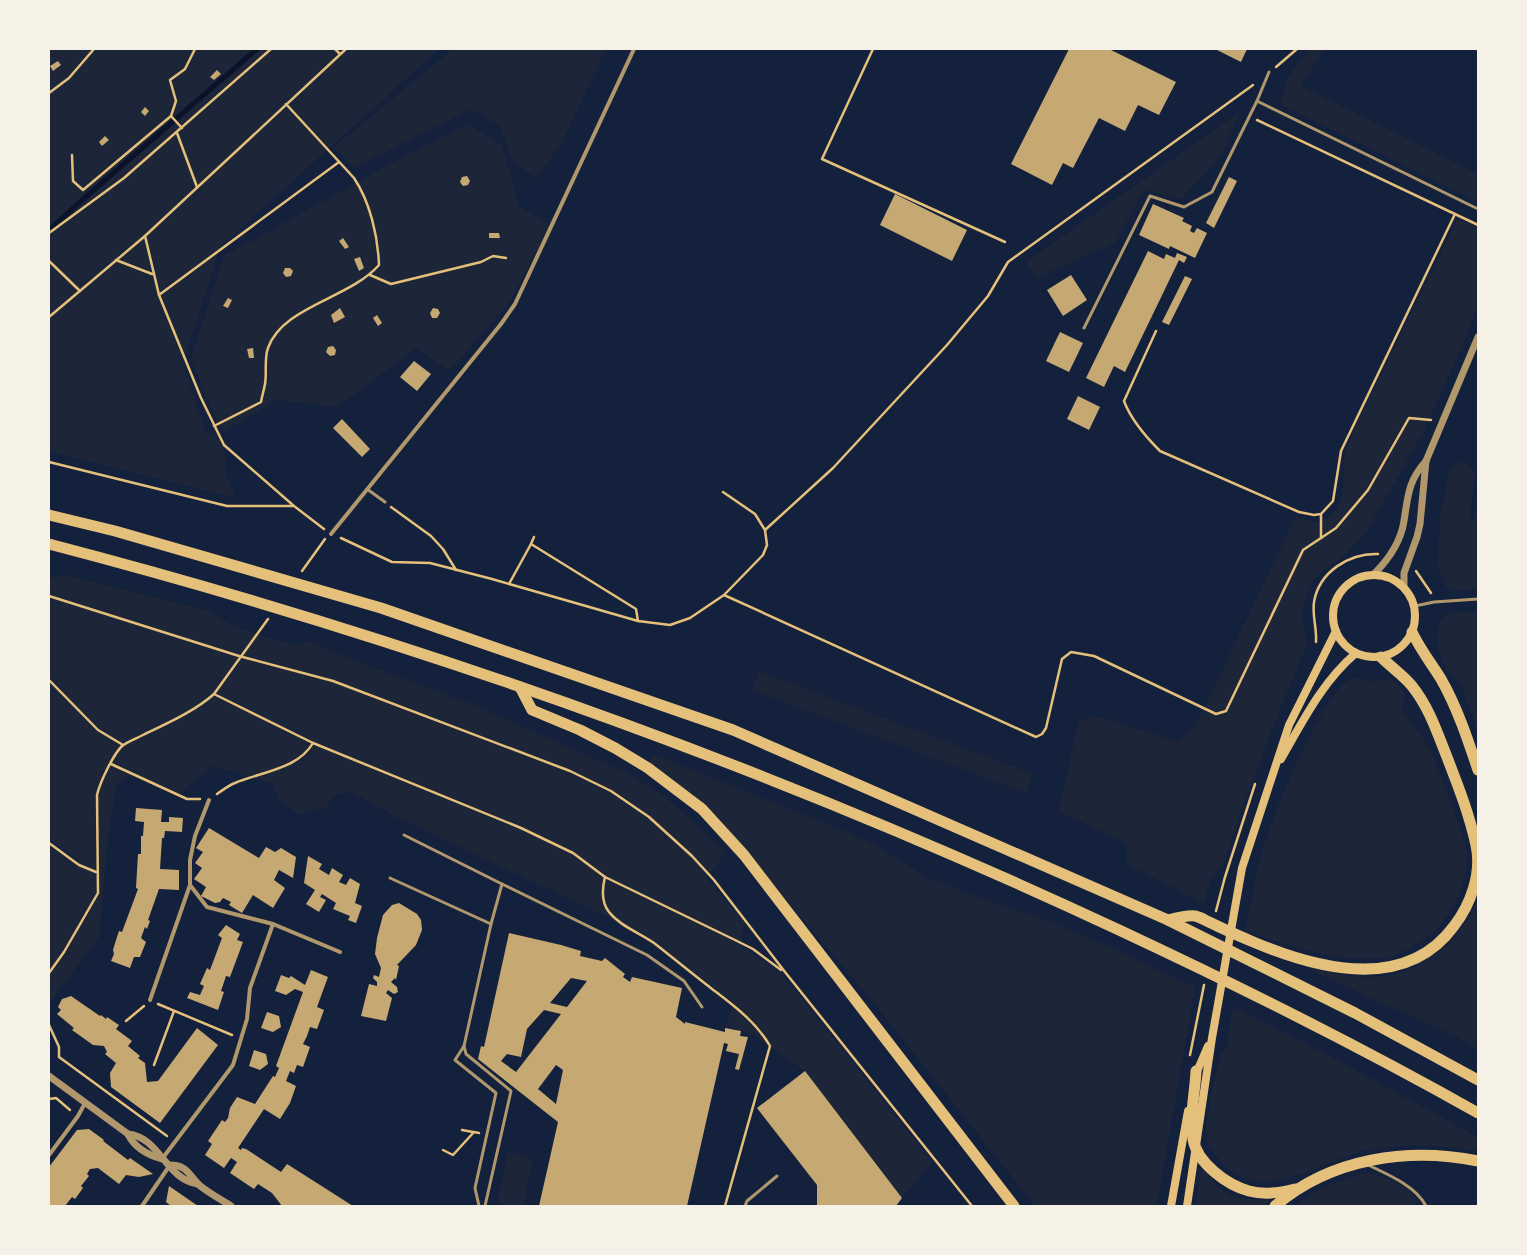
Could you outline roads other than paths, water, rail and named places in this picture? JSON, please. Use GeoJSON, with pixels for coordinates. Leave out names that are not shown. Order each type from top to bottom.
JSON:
{"type":"FeatureCollection","features":[{"type":"Feature","properties":{"kind":"highway"},"geometry":{"type":"LineString","coordinates":[[49,515],[115,530],[381,608],[733,730],[1168,920],[1355,1013],[1478,1080]]}},
{"type":"Feature","properties":{"kind":"highway"},"geometry":{"type":"LineString","coordinates":[[49,544],[304,616],[520,687],[725,761],[894,829],[995,873],[1273,1004],[1478,1113]]}},
{"type":"Feature","properties":{"kind":"highway"},"geometry":{"type":"LineString","coordinates":[[1412,632],[1418,646],[1441,680],[1453,705],[1478,770]]}},
{"type":"Feature","properties":{"kind":"highway"},"geometry":{"type":"LineString","coordinates":[[1168,920],[1195,916],[1288,956],[1324,965],[1370,970],[1388,969],[1405,964],[1423,955],[1452,930],[1462,916],[1475,885],[1477,850],[1471,821],[1456,779],[1426,707],[1412,686],[1381,657]]}},
{"type":"Feature","properties":{"kind":"highway"},"geometry":{"type":"LineString","coordinates":[[520,687],[532,710],[580,730],[615,748],[648,768],[702,809],[744,855],[1014,1206]]}},
{"type":"Feature","properties":{"kind":"highway"},"geometry":{"type":"LineString","coordinates":[[1196,1072],[1191,1130],[1196,1149],[1207,1164],[1218,1174],[1237,1186],[1249,1191],[1263,1193],[1285,1191],[1297,1188],[1330,1173],[1360,1162],[1406,1155],[1430,1154],[1478,1162]]}},
{"type":"Feature","properties":{"kind":"highway"},"geometry":{"type":"LineString","coordinates":[[985,1168],[1019,1206]]}},
{"type":"Feature","properties":{"kind":"highway"},"geometry":{"type":"LineString","coordinates":[[1275,1206],[1297,1188]]}},
{"type":"Feature","properties":{"kind":"main road"},"geometry":{"type":"LineString","coordinates":[[1374,574],[1390,577],[1404,586],[1415,606],[1416,619],[1412,632],[1401,647],[1381,657],[1370,657],[1356,653],[1344,644],[1336,631],[1333,611],[1340,592],[1355,579],[1374,574]]}},
{"type":"Feature","properties":{"kind":"main road"},"geometry":{"type":"LineString","coordinates":[[1187,1206],[1212,1038],[1242,868],[1289,725],[1336,631]]}},
{"type":"Feature","properties":{"kind":"main road"},"geometry":{"type":"LineString","coordinates":[[1275,768],[1324,686],[1356,653]]}},
{"type":"Feature","properties":{"kind":"main road"},"geometry":{"type":"LineString","coordinates":[[1171,1206],[1196,1072],[1212,1038]]}},
{"type":"Feature","properties":{"kind":"street"},"geometry":{"type":"LineString","coordinates":[[331,534],[501,324],[515,304],[634,49]]}},
{"type":"Feature","properties":{"kind":"street"},"geometry":{"type":"LineString","coordinates":[[1404,586],[1404,573],[1419,531],[1426,461],[1478,337]]}},
{"type":"Feature","properties":{"kind":"street"},"geometry":{"type":"LineString","coordinates":[[1374,574],[1390,556],[1398,539],[1404,522],[1408,490],[1416,472],[1426,461]]}},
{"type":"Feature","properties":{"kind":"street"},"geometry":{"type":"LineString","coordinates":[[150,1000],[190,885],[190,860],[195,836],[209,800]]}},
{"type":"Feature","properties":{"kind":"street"},"geometry":{"type":"LineString","coordinates":[[190,885],[208,907],[273,924],[340,952]]}},
{"type":"Feature","properties":{"kind":"street"},"geometry":{"type":"LineString","coordinates":[[162,1159],[233,1065],[247,1019],[250,988],[273,924]]}},
{"type":"Feature","properties":{"kind":"street"},"geometry":{"type":"LineString","coordinates":[[49,1076],[128,1134],[140,1137],[153,1146],[162,1159],[170,1165],[181,1167],[191,1174],[198,1184],[230,1206]]}},
{"type":"Feature","properties":{"kind":"street"},"geometry":{"type":"LineString","coordinates":[[49,1154],[78,1116],[85,1103]]}},
{"type":"Feature","properties":{"kind":"street"},"geometry":{"type":"LineString","coordinates":[[142,1206],[170,1165]]}},
{"type":"Feature","properties":{"kind":"lane"},"geometry":{"type":"LineString","coordinates":[[1084,328],[1150,196],[1184,207],[1212,192],[1250,117],[1269,72]]}},
{"type":"Feature","properties":{"kind":"lane"},"geometry":{"type":"LineString","coordinates":[[1257,101],[1478,209]]}},
{"type":"Feature","properties":{"kind":"lane"},"geometry":{"type":"LineString","coordinates":[[366,489],[385,502]]}},
{"type":"Feature","properties":{"kind":"lane"},"geometry":{"type":"LineString","coordinates":[[1415,606],[1434,602],[1478,599]]}},
{"type":"Feature","properties":{"kind":"lane"},"geometry":{"type":"LineString","coordinates":[[404,834],[647,955],[684,981],[702,1007]]}},
{"type":"Feature","properties":{"kind":"lane"},"geometry":{"type":"LineString","coordinates":[[390,878],[491,924]]}},
{"type":"Feature","properties":{"kind":"lane"},"geometry":{"type":"LineString","coordinates":[[479,1206],[475,1188],[496,1093],[455,1060],[464,1046],[491,924],[502,884]]}},
{"type":"Feature","properties":{"kind":"lane"},"geometry":{"type":"LineString","coordinates":[[464,1046],[466,1054],[511,1091],[485,1206]]}},
{"type":"Feature","properties":{"kind":"lane"},"geometry":{"type":"LineString","coordinates":[[1360,1162],[1398,1181],[1412,1191],[1426,1206]]}},
{"type":"Feature","properties":{"kind":"lane"},"geometry":{"type":"LineString","coordinates":[[745,1206],[747,1201],[777,1176]]}},
{"type":"Feature","properties":{"kind":"waterway"},"geometry":{"type":"LineString","coordinates":[[49,230],[257,49]]}}]}
